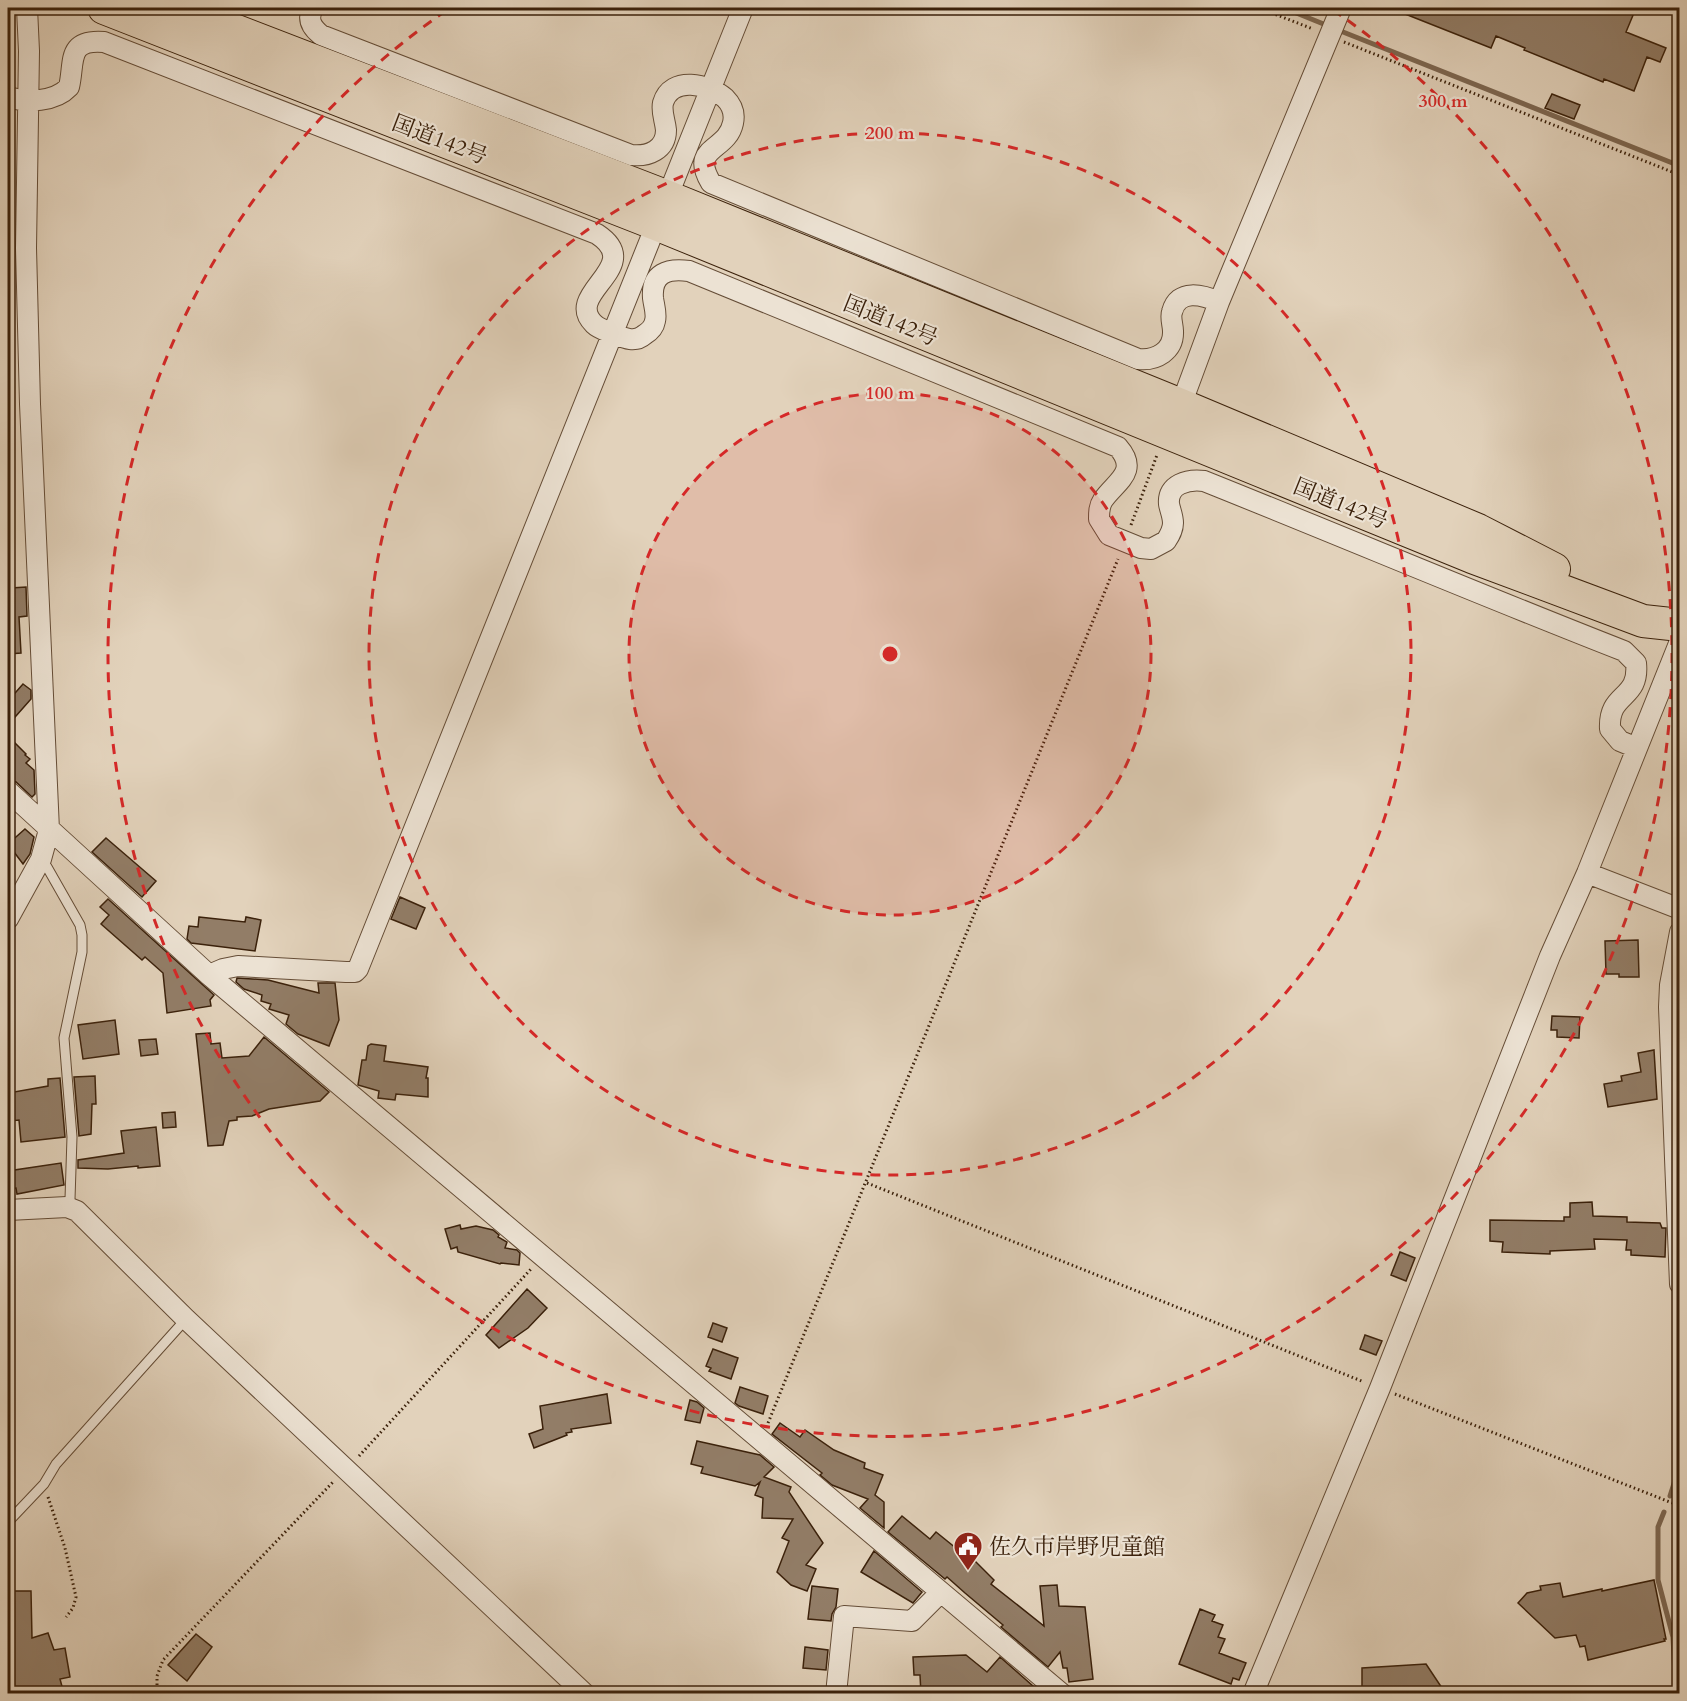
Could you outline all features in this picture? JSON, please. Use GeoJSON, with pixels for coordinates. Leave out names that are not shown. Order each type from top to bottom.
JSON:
{"type":"FeatureCollection","features":[{"type":"Feature","properties":{"kind":"highway","name":"国道142号"},"geometry":{"type":"LineString","coordinates":[[104,8],[662,211],[1175,418],[1478,530],[1564,574],[1680,624]]}},
{"type":"Feature","properties":{"kind":"highway","name":"国道142号"},"geometry":{"type":"LineString","coordinates":[[177,8],[331,53],[662,211]]}},
{"type":"Feature","properties":{"kind":"street"},"geometry":{"type":"LineString","coordinates":[[8,919],[41,859],[49,830],[30,404],[26,248],[29,99],[27,8]]}},
{"type":"Feature","properties":{"kind":"street"},"geometry":{"type":"LineString","coordinates":[[313,8],[310,13],[313,28],[331,53],[631,155],[649,154],[656,151],[662,144],[665,135],[662,110],[664,101],[667,94],[675,87],[700,85],[710,89],[725,98],[734,113],[730,133],[708,151],[704,163],[705,172],[711,183],[720,189],[1138,359],[1150,361],[1163,355],[1173,334],[1172,313],[1177,302],[1188,295],[1199,295],[1220,302]]}},
{"type":"Feature","properties":{"kind":"street"},"geometry":{"type":"LineString","coordinates":[[208,975],[238,966],[346,972],[355,972],[357,969],[743,8]]}},
{"type":"Feature","properties":{"kind":"street"},"geometry":{"type":"LineString","coordinates":[[1175,418],[1220,302],[1341,8]]}},
{"type":"Feature","properties":{"kind":"street"},"geometry":{"type":"LineString","coordinates":[[8,97],[55,98],[64,93],[69,87],[71,62],[75,53],[86,43],[105,42],[597,234],[606,240],[614,257],[609,273],[590,294],[587,303],[588,313],[592,322],[612,333],[628,339],[639,339],[652,329],[655,321],[653,291],[655,283],[667,271],[678,269],[689,271],[722,284],[1118,447],[1126,461],[1124,478],[1102,501],[1099,509],[1099,519],[1109,536],[1141,548],[1151,549],[1167,541],[1173,524],[1169,504],[1170,495],[1182,482],[1203,481],[1624,651],[1636,663],[1636,681],[1633,688],[1620,699],[1611,712],[1610,729],[1620,741],[1637,748]]}},
{"type":"Feature","properties":{"kind":"street"},"geometry":{"type":"LineString","coordinates":[[1253,1694],[1380,1388],[1550,956],[1587,873],[1680,641]]}},
{"type":"Feature","properties":{"kind":"street"},"geometry":{"type":"LineString","coordinates":[[8,791],[208,975],[1062,1694]]}},
{"type":"Feature","properties":{"kind":"street"},"geometry":{"type":"LineString","coordinates":[[1587,873],[1680,909]]}},
{"type":"Feature","properties":{"kind":"street"},"geometry":{"type":"LineString","coordinates":[[1680,932],[1670,986],[1669,1006],[1680,1284]]}},
{"type":"Feature","properties":{"kind":"street"},"geometry":{"type":"LineString","coordinates":[[8,1210],[67,1207],[77,1211],[186,1319],[585,1694]]}},
{"type":"Feature","properties":{"kind":"street"},"geometry":{"type":"LineString","coordinates":[[836,1694],[844,1616],[912,1621],[941,1592]]}},
{"type":"Feature","properties":{"kind":"lane"},"geometry":{"type":"LineString","coordinates":[[41,859],[80,925],[82,935],[82,952],[64,1038],[72,1137],[70,1199],[67,1207]]}},
{"type":"Feature","properties":{"kind":"lane"},"geometry":{"type":"LineString","coordinates":[[8,1522],[44,1484],[56,1464],[186,1319]]}},
{"type":"Feature","properties":{"kind":"path"},"geometry":{"type":"LineString","coordinates":[[1259,8],[1680,175]]}},
{"type":"Feature","properties":{"kind":"path"},"geometry":{"type":"LineString","coordinates":[[761,1442],[1125,542],[1154,460],[1175,418]]}},
{"type":"Feature","properties":{"kind":"path"},"geometry":{"type":"LineString","coordinates":[[867,1183],[1680,1506]]}},
{"type":"Feature","properties":{"kind":"path"},"geometry":{"type":"LineString","coordinates":[[44,1484],[65,1548],[76,1598],[73,1608],[66,1617]]}},
{"type":"Feature","properties":{"kind":"building"},"geometry":{"type":"Polygon","coordinates":[[[1390,8],[1636,8],[1626,32],[1666,48],[1660,62],[1647,57],[1634,91],[1604,79],[1603,82],[1524,50],[1525,48],[1496,36],[1491,48],[1390,8]]]}},
{"type":"Feature","properties":{"kind":"building"},"geometry":{"type":"Polygon","coordinates":[[[1552,94],[1580,105],[1574,119],[1545,108],[1552,94]]]}},
{"type":"Feature","properties":{"kind":"building"},"geometry":{"type":"Polygon","coordinates":[[[26,587],[27,616],[19,617],[21,653],[8,654],[8,591],[11,591],[11,588],[26,587]]]}},
{"type":"Feature","properties":{"kind":"building"},"geometry":{"type":"Polygon","coordinates":[[[23,684],[31,690],[31,699],[8,725],[8,701],[23,684]]]}},
{"type":"Feature","properties":{"kind":"building"},"geometry":{"type":"Polygon","coordinates":[[[8,736],[30,759],[26,763],[34,770],[35,794],[32,797],[16,782],[8,779],[8,736]]]}},
{"type":"Feature","properties":{"kind":"building"},"geometry":{"type":"Polygon","coordinates":[[[25,829],[34,837],[30,854],[23,864],[8,844],[25,829]]]}},
{"type":"Feature","properties":{"kind":"building"},"geometry":{"type":"Polygon","coordinates":[[[106,838],[156,881],[142,897],[92,852],[106,838]]]}},
{"type":"Feature","properties":{"kind":"building"},"geometry":{"type":"Polygon","coordinates":[[[400,897],[425,908],[416,929],[391,919],[400,897]]]}},
{"type":"Feature","properties":{"kind":"building"},"geometry":{"type":"Polygon","coordinates":[[[108,899],[214,995],[210,1000],[211,1006],[167,1013],[163,973],[145,957],[142,960],[101,924],[109,915],[100,907],[108,899]]]}},
{"type":"Feature","properties":{"kind":"building"},"geometry":{"type":"Polygon","coordinates":[[[199,917],[245,922],[246,917],[261,920],[255,951],[191,943],[187,939],[189,926],[198,927],[199,917]]]}},
{"type":"Feature","properties":{"kind":"building"},"geometry":{"type":"Polygon","coordinates":[[[1638,940],[1639,977],[1619,977],[1619,974],[1606,974],[1605,941],[1638,940]]]}},
{"type":"Feature","properties":{"kind":"building"},"geometry":{"type":"Polygon","coordinates":[[[237,978],[268,980],[319,993],[318,983],[335,983],[339,1020],[329,1046],[298,1034],[286,1024],[289,1015],[269,1009],[271,1004],[261,1001],[262,995],[244,989],[236,982],[237,978]]]}},
{"type":"Feature","properties":{"kind":"building"},"geometry":{"type":"Polygon","coordinates":[[[1552,1016],[1580,1017],[1579,1038],[1557,1037],[1557,1030],[1551,1030],[1552,1016]]]}},
{"type":"Feature","properties":{"kind":"building"},"geometry":{"type":"Polygon","coordinates":[[[115,1020],[119,1054],[83,1059],[78,1025],[115,1020]]]}},
{"type":"Feature","properties":{"kind":"building"},"geometry":{"type":"Polygon","coordinates":[[[210,1033],[211,1044],[220,1043],[222,1058],[249,1056],[264,1037],[329,1092],[320,1101],[269,1109],[252,1116],[237,1117],[237,1120],[229,1121],[223,1145],[208,1146],[196,1034],[210,1033]]]}},
{"type":"Feature","properties":{"kind":"building"},"geometry":{"type":"Polygon","coordinates":[[[156,1039],[158,1054],[141,1056],[139,1040],[156,1039]]]}},
{"type":"Feature","properties":{"kind":"building"},"geometry":{"type":"Polygon","coordinates":[[[371,1044],[386,1046],[384,1061],[428,1067],[426,1078],[428,1078],[428,1097],[396,1094],[395,1100],[378,1098],[379,1091],[358,1085],[362,1060],[366,1060],[368,1046],[371,1044]]]}},
{"type":"Feature","properties":{"kind":"building"},"geometry":{"type":"Polygon","coordinates":[[[1654,1050],[1657,1099],[1608,1107],[1604,1084],[1622,1081],[1621,1076],[1641,1072],[1638,1053],[1654,1050]]]}},
{"type":"Feature","properties":{"kind":"building"},"geometry":{"type":"Polygon","coordinates":[[[95,1076],[96,1104],[92,1104],[91,1134],[79,1136],[74,1077],[95,1076]]]}},
{"type":"Feature","properties":{"kind":"building"},"geometry":{"type":"Polygon","coordinates":[[[60,1078],[65,1137],[21,1142],[19,1120],[10,1121],[8,1093],[48,1086],[48,1079],[60,1078]]]}},
{"type":"Feature","properties":{"kind":"building"},"geometry":{"type":"Polygon","coordinates":[[[175,1112],[176,1127],[163,1128],[162,1113],[175,1112]]]}},
{"type":"Feature","properties":{"kind":"building"},"geometry":{"type":"Polygon","coordinates":[[[156,1127],[160,1166],[78,1168],[78,1160],[124,1153],[121,1131],[156,1127]]]}},
{"type":"Feature","properties":{"kind":"building"},"geometry":{"type":"Polygon","coordinates":[[[61,1163],[64,1185],[17,1194],[16,1188],[9,1189],[8,1171],[61,1163]]]}},
{"type":"Feature","properties":{"kind":"building"},"geometry":{"type":"Polygon","coordinates":[[[1592,1202],[1593,1216],[1627,1217],[1627,1222],[1660,1223],[1662,1228],[1666,1228],[1665,1257],[1631,1255],[1631,1250],[1626,1250],[1627,1240],[1594,1239],[1595,1249],[1550,1251],[1550,1254],[1502,1252],[1503,1242],[1490,1241],[1490,1220],[1564,1221],[1564,1217],[1570,1217],[1570,1203],[1592,1202]]]}},
{"type":"Feature","properties":{"kind":"building"},"geometry":{"type":"Polygon","coordinates":[[[460,1225],[461,1229],[476,1226],[493,1230],[499,1235],[498,1237],[507,1242],[505,1248],[517,1250],[520,1253],[519,1265],[500,1264],[458,1252],[457,1247],[451,1249],[445,1229],[460,1225]]]}},
{"type":"Feature","properties":{"kind":"building"},"geometry":{"type":"Polygon","coordinates":[[[1400,1252],[1415,1258],[1406,1281],[1391,1275],[1400,1252]]]}},
{"type":"Feature","properties":{"kind":"building"},"geometry":{"type":"Polygon","coordinates":[[[527,1289],[547,1308],[528,1328],[499,1348],[486,1335],[527,1289]]]}},
{"type":"Feature","properties":{"kind":"building"},"geometry":{"type":"Polygon","coordinates":[[[713,1323],[727,1328],[722,1342],[708,1337],[713,1323]]]}},
{"type":"Feature","properties":{"kind":"building"},"geometry":{"type":"Polygon","coordinates":[[[1365,1335],[1382,1341],[1376,1355],[1360,1349],[1365,1335]]]}},
{"type":"Feature","properties":{"kind":"building"},"geometry":{"type":"Polygon","coordinates":[[[713,1349],[738,1358],[731,1379],[709,1371],[711,1368],[706,1366],[713,1349]]]}},
{"type":"Feature","properties":{"kind":"building"},"geometry":{"type":"Polygon","coordinates":[[[740,1387],[768,1396],[763,1414],[735,1403],[740,1387]]]}},
{"type":"Feature","properties":{"kind":"building"},"geometry":{"type":"Polygon","coordinates":[[[607,1394],[611,1423],[571,1429],[572,1432],[566,1433],[567,1435],[534,1448],[529,1434],[543,1429],[540,1406],[607,1394]]]}},
{"type":"Feature","properties":{"kind":"building"},"geometry":{"type":"Polygon","coordinates":[[[690,1400],[704,1408],[700,1423],[685,1420],[690,1400]]]}},
{"type":"Feature","properties":{"kind":"building"},"geometry":{"type":"Polygon","coordinates":[[[780,1423],[800,1437],[805,1430],[834,1450],[865,1463],[864,1468],[883,1475],[875,1495],[884,1502],[884,1528],[860,1508],[868,1499],[832,1485],[820,1475],[822,1473],[772,1434],[780,1423]]]}},
{"type":"Feature","properties":{"kind":"building"},"geometry":{"type":"Polygon","coordinates":[[[697,1441],[760,1455],[774,1467],[764,1477],[791,1487],[789,1492],[823,1543],[806,1565],[816,1569],[807,1591],[791,1585],[777,1572],[789,1541],[782,1538],[793,1519],[762,1518],[763,1498],[755,1495],[760,1482],[755,1486],[701,1473],[703,1467],[691,1464],[697,1441]]]}},
{"type":"Feature","properties":{"kind":"building"},"geometry":{"type":"Polygon","coordinates":[[[902,1516],[930,1539],[936,1532],[967,1557],[969,1555],[994,1580],[991,1584],[1044,1626],[1040,1586],[1057,1585],[1059,1606],[1085,1607],[1093,1679],[1069,1682],[1067,1668],[1063,1668],[1060,1652],[1048,1667],[947,1577],[945,1579],[888,1532],[902,1516]]]}},
{"type":"Feature","properties":{"kind":"building"},"geometry":{"type":"Polygon","coordinates":[[[874,1551],[922,1592],[913,1603],[861,1572],[874,1551]]]}},
{"type":"Feature","properties":{"kind":"building"},"geometry":{"type":"Polygon","coordinates":[[[1654,1580],[1665,1641],[1588,1660],[1585,1646],[1580,1647],[1576,1635],[1555,1638],[1518,1603],[1527,1593],[1541,1590],[1540,1586],[1560,1583],[1563,1597],[1654,1580]]]}},
{"type":"Feature","properties":{"kind":"building"},"geometry":{"type":"Polygon","coordinates":[[[812,1586],[838,1589],[836,1607],[831,1621],[808,1619],[812,1586]]]}},
{"type":"Feature","properties":{"kind":"building"},"geometry":{"type":"Polygon","coordinates":[[[14,1591],[31,1591],[32,1638],[48,1633],[54,1650],[65,1648],[70,1677],[60,1679],[64,1694],[8,1694],[8,1606],[14,1606],[14,1591]]]}},
{"type":"Feature","properties":{"kind":"building"},"geometry":{"type":"Polygon","coordinates":[[[1200,1609],[1215,1615],[1212,1621],[1223,1625],[1218,1637],[1225,1639],[1219,1653],[1246,1663],[1239,1680],[1233,1678],[1231,1684],[1179,1664],[1200,1609]]]}},
{"type":"Feature","properties":{"kind":"building"},"geometry":{"type":"Polygon","coordinates":[[[196,1634],[212,1647],[187,1681],[168,1665],[196,1634]]]}},
{"type":"Feature","properties":{"kind":"building"},"geometry":{"type":"Polygon","coordinates":[[[805,1647],[828,1650],[826,1670],[803,1668],[805,1647]]]}},
{"type":"Feature","properties":{"kind":"building"},"geometry":{"type":"Polygon","coordinates":[[[966,1655],[987,1672],[1000,1657],[1042,1694],[921,1694],[920,1675],[914,1675],[913,1657],[966,1655]]]}},
{"type":"Feature","properties":{"kind":"building"},"geometry":{"type":"Polygon","coordinates":[[[1426,1664],[1446,1694],[1423,1694],[1423,1689],[1362,1689],[1362,1668],[1426,1664]]]}},
{"type":"Feature","properties":{"kind":"waterway"},"geometry":{"type":"LineString","coordinates":[[1284,8],[1326,25]]}},
{"type":"Feature","properties":{"kind":"waterway"},"geometry":{"type":"LineString","coordinates":[[1338,30],[1680,166]]}},
{"type":"Feature","properties":{"kind":"waterway"},"geometry":{"type":"LineString","coordinates":[[1679,1402],[1680,1422]]}},
{"type":"Feature","properties":{"kind":"waterway"},"geometry":{"type":"LineString","coordinates":[[1670,1496],[1680,1465]]}},
{"type":"Feature","properties":{"kind":"waterway"},"geometry":{"type":"LineString","coordinates":[[1664,1512],[1658,1527],[1658,1580],[1673,1637],[1676,1694]]}},
{"type":"Feature","properties":{"kind":"place","name":"佐久市岸野児童館"},"geometry":{"type":"Point","coordinates":[968,1572]}}]}
